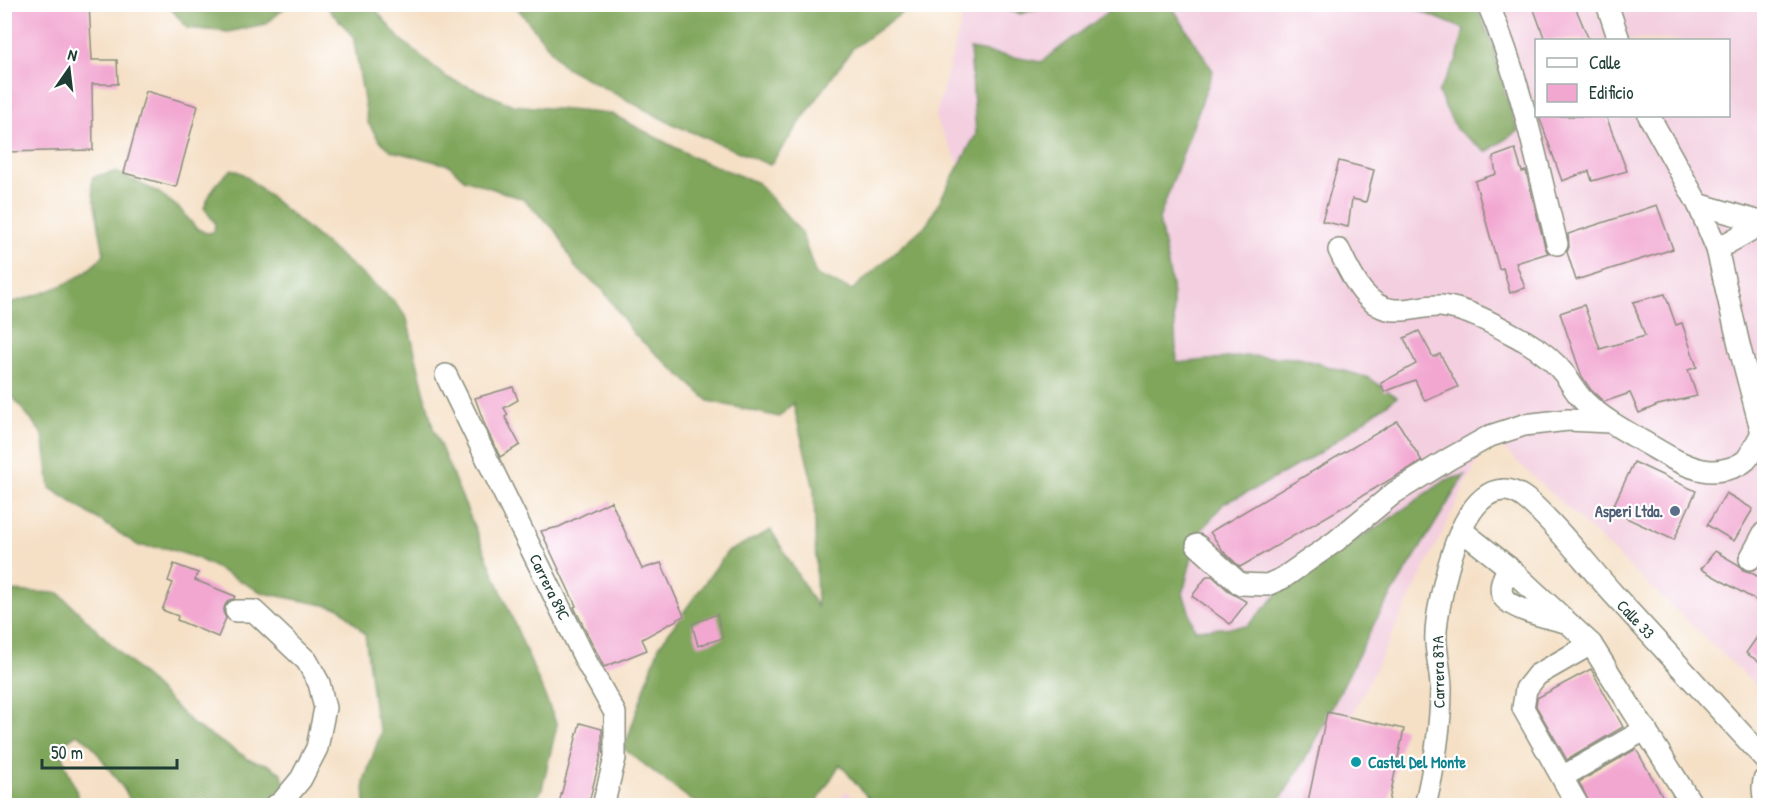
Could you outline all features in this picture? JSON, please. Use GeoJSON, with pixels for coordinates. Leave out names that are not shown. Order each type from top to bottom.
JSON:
{"type":"FeatureCollection","features":[{"type":"Feature","properties":{"kind":"street"},"geometry":{"type":"LineString","coordinates":[[1488,4],[1517,82],[1557,244]]}},
{"type":"Feature","properties":{"kind":"street"},"geometry":{"type":"LineString","coordinates":[[1607,4],[1619,39]]}},
{"type":"Feature","properties":{"kind":"street"},"geometry":{"type":"LineString","coordinates":[[1339,250],[1366,297],[1382,308],[1396,311],[1441,306],[1487,321],[1545,354],[1584,401],[1609,422],[1679,462],[1703,470],[1723,471],[1745,460],[1763,434],[1740,349],[1717,249],[1698,204],[1650,117]]}},
{"type":"Feature","properties":{"kind":"street"},"geometry":{"type":"LineString","coordinates":[[1698,204],[1764,223]]}},
{"type":"Feature","properties":{"kind":"street"},"geometry":{"type":"LineString","coordinates":[[1717,249],[1764,223]]}},
{"type":"Feature","properties":{"kind":"street","name":"Carrera 89C"},"geometry":{"type":"LineString","coordinates":[[446,375],[586,661],[615,712],[615,758],[603,806]]}},
{"type":"Feature","properties":{"kind":"street"},"geometry":{"type":"LineString","coordinates":[[1197,545],[1240,584],[1267,585],[1283,578],[1336,541],[1394,493],[1490,436],[1524,425],[1568,420],[1609,422]]}},
{"type":"Feature","properties":{"kind":"street","name":"Carrera 87A"},"geometry":{"type":"LineString","coordinates":[[1425,806],[1438,735],[1441,688],[1436,640],[1440,601],[1448,567],[1461,530],[1475,507],[1486,496],[1503,490]]}},
{"type":"Feature","properties":{"kind":"street","name":"Calle 33"},"geometry":{"type":"LineString","coordinates":[[1503,490],[1518,493],[1560,532],[1615,596],[1764,758]]}},
{"type":"Feature","properties":{"kind":"street"},"geometry":{"type":"LineString","coordinates":[[1461,530],[1515,573],[1591,644],[1693,806]]}},
{"type":"Feature","properties":{"kind":"street"},"geometry":{"type":"LineString","coordinates":[[1750,559],[1764,532]]}},
{"type":"Feature","properties":{"kind":"street"},"geometry":{"type":"LineString","coordinates":[[1515,573],[1502,583],[1502,596],[1508,603],[1568,623]]}},
{"type":"Feature","properties":{"kind":"street"},"geometry":{"type":"LineString","coordinates":[[236,611],[254,611],[307,661],[319,683],[325,708],[317,748],[301,779],[281,803],[275,806]]}},
{"type":"Feature","properties":{"kind":"street"},"geometry":{"type":"LineString","coordinates":[[1578,806],[1523,708],[1526,689],[1537,675],[1591,644]]}},
{"type":"Feature","properties":{"kind":"street"},"geometry":{"type":"LineString","coordinates":[[1562,777],[1646,729]]}},
{"type":"Feature","properties":{"kind":"street"},"geometry":{"type":"LineString","coordinates":[[1764,780],[1764,799]]}},
{"type":"Feature","properties":{"kind":"shaded area"},"geometry":{"type":"Polygon","coordinates":[[[966,5],[1764,5],[1764,693],[1490,436],[1308,805],[1248,805],[990,223],[935,118],[966,5]]]}},
{"type":"Feature","properties":{"kind":"shaded area"},"geometry":{"type":"Polygon","coordinates":[[[847,791],[862,805],[831,805],[847,791]]]}},
{"type":"Feature","properties":{"kind":"green space"},"geometry":{"type":"Polygon","coordinates":[[[168,5],[288,5],[266,24],[228,32],[187,28],[168,5]]]}},
{"type":"Feature","properties":{"kind":"green space"},"geometry":{"type":"Polygon","coordinates":[[[325,5],[372,5],[399,38],[448,78],[513,105],[612,114],[695,158],[758,183],[801,232],[816,275],[852,290],[927,224],[976,134],[970,49],[1041,62],[1117,5],[1171,5],[1213,71],[1159,219],[1172,286],[1177,363],[1247,356],[1299,358],[1369,378],[1397,397],[1319,453],[1257,488],[1224,503],[1197,536],[1183,593],[1195,630],[1247,626],[1297,574],[1376,528],[1446,480],[1465,475],[1376,620],[1310,751],[1277,805],[874,805],[840,764],[815,805],[695,803],[624,749],[659,646],[727,552],[771,530],[817,607],[814,489],[793,403],[779,417],[709,401],[634,334],[603,290],[575,267],[557,232],[523,199],[464,179],[449,165],[392,151],[379,140],[368,123],[353,36],[325,5]]]}},
{"type":"Feature","properties":{"kind":"green space"},"geometry":{"type":"Polygon","coordinates":[[[515,5],[913,5],[852,49],[770,165],[670,123],[563,66],[515,5]]]}},
{"type":"Feature","properties":{"kind":"green space"},"geometry":{"type":"Polygon","coordinates":[[[990,5],[1047,5],[1021,14],[990,5]]]}},
{"type":"Feature","properties":{"kind":"green space"},"geometry":{"type":"Polygon","coordinates":[[[1410,5],[1476,5],[1493,45],[1518,131],[1486,152],[1456,129],[1438,92],[1457,59],[1464,29],[1410,5]]]}},
{"type":"Feature","properties":{"kind":"green space"},"geometry":{"type":"Polygon","coordinates":[[[232,169],[243,174],[395,302],[407,319],[433,428],[557,725],[542,789],[533,805],[365,805],[364,781],[381,732],[375,714],[365,634],[340,608],[263,593],[197,558],[166,548],[139,546],[50,488],[43,435],[5,387],[5,305],[72,281],[94,265],[104,254],[92,178],[116,172],[158,192],[180,209],[196,228],[206,233],[214,232],[215,223],[204,208],[215,186],[232,169]]]}},
{"type":"Feature","properties":{"kind":"green space"},"geometry":{"type":"Polygon","coordinates":[[[5,591],[59,593],[194,725],[250,760],[267,764],[281,773],[286,788],[265,805],[132,805],[126,792],[90,743],[77,734],[67,741],[62,750],[65,764],[82,805],[5,806],[5,591]]]}},
{"type":"Feature","properties":{"kind":"building"},"geometry":{"type":"Polygon","coordinates":[[[4,4],[89,4],[92,60],[117,60],[118,84],[92,84],[93,150],[4,152],[4,4]]]}},
{"type":"Feature","properties":{"kind":"building"},"geometry":{"type":"Polygon","coordinates":[[[1532,4],[1574,4],[1589,39],[1545,39],[1532,4]]]}},
{"type":"Feature","properties":{"kind":"building"},"geometry":{"type":"Polygon","coordinates":[[[146,91],[198,106],[176,187],[124,173],[146,91]]]}},
{"type":"Feature","properties":{"kind":"building"},"geometry":{"type":"Polygon","coordinates":[[[1539,117],[1606,117],[1627,171],[1592,181],[1589,171],[1562,181],[1539,117]]]}},
{"type":"Feature","properties":{"kind":"building"},"geometry":{"type":"Polygon","coordinates":[[[1515,149],[1522,172],[1526,171],[1548,253],[1516,263],[1525,288],[1510,293],[1503,268],[1499,269],[1475,181],[1496,174],[1493,157],[1515,149]]]}},
{"type":"Feature","properties":{"kind":"building"},"geometry":{"type":"Polygon","coordinates":[[[1339,161],[1374,170],[1366,202],[1352,199],[1348,227],[1322,221],[1339,161]]]}},
{"type":"Feature","properties":{"kind":"building"},"geometry":{"type":"Polygon","coordinates":[[[1657,205],[1673,249],[1576,280],[1567,252],[1568,234],[1657,205]]]}},
{"type":"Feature","properties":{"kind":"building"},"geometry":{"type":"Polygon","coordinates":[[[1665,294],[1676,325],[1682,323],[1697,367],[1688,370],[1697,396],[1658,405],[1639,413],[1630,393],[1604,402],[1591,390],[1582,377],[1560,313],[1584,305],[1600,349],[1645,336],[1633,302],[1665,294]]]}},
{"type":"Feature","properties":{"kind":"building"},"geometry":{"type":"Polygon","coordinates":[[[1419,331],[1433,357],[1440,354],[1458,387],[1425,401],[1415,380],[1384,392],[1381,383],[1416,364],[1404,338],[1419,331]]]}},
{"type":"Feature","properties":{"kind":"building"},"geometry":{"type":"Polygon","coordinates":[[[513,387],[518,400],[504,408],[508,415],[505,417],[520,445],[500,457],[475,398],[513,387]]]}},
{"type":"Feature","properties":{"kind":"building"},"geometry":{"type":"Polygon","coordinates":[[[1397,421],[1422,461],[1240,567],[1223,551],[1210,532],[1397,421]]]}},
{"type":"Feature","properties":{"kind":"building"},"geometry":{"type":"Polygon","coordinates":[[[1634,462],[1696,491],[1674,540],[1611,511],[1634,462]]]}},
{"type":"Feature","properties":{"kind":"building"},"geometry":{"type":"Polygon","coordinates":[[[1726,493],[1753,509],[1734,541],[1707,525],[1726,493]]]}},
{"type":"Feature","properties":{"kind":"building"},"geometry":{"type":"Polygon","coordinates":[[[611,501],[642,569],[661,563],[684,616],[642,639],[647,650],[604,667],[574,607],[576,606],[541,531],[559,527],[611,501]]]}},
{"type":"Feature","properties":{"kind":"building"},"geometry":{"type":"Polygon","coordinates":[[[1715,551],[1739,565],[1743,570],[1764,580],[1764,605],[1701,569],[1715,551]]]}},
{"type":"Feature","properties":{"kind":"building"},"geometry":{"type":"Polygon","coordinates":[[[174,564],[198,573],[195,580],[235,596],[225,605],[223,612],[226,618],[218,637],[177,620],[178,616],[162,610],[173,583],[168,581],[174,564]]]}},
{"type":"Feature","properties":{"kind":"building"},"geometry":{"type":"Polygon","coordinates":[[[1207,576],[1212,576],[1231,593],[1247,602],[1230,624],[1192,596],[1207,576]]]}},
{"type":"Feature","properties":{"kind":"building"},"geometry":{"type":"Polygon","coordinates":[[[717,614],[723,638],[698,646],[692,624],[717,614]]]}},
{"type":"Feature","properties":{"kind":"building"},"geometry":{"type":"Polygon","coordinates":[[[1764,627],[1764,665],[1746,653],[1764,627]]]}},
{"type":"Feature","properties":{"kind":"building"},"geometry":{"type":"Polygon","coordinates":[[[1591,669],[1623,727],[1567,760],[1536,706],[1537,698],[1591,669]]]}},
{"type":"Feature","properties":{"kind":"building","name":"Castel Del Monte"},"geometry":{"type":"Polygon","coordinates":[[[1327,712],[1404,729],[1388,806],[1307,806],[1327,712]]]}},
{"type":"Feature","properties":{"kind":"building"},"geometry":{"type":"Polygon","coordinates":[[[580,723],[602,729],[602,751],[588,806],[568,806],[559,803],[580,723]]]}},
{"type":"Feature","properties":{"kind":"building"},"geometry":{"type":"Polygon","coordinates":[[[1636,749],[1668,806],[1591,806],[1579,782],[1636,749]]]}},
{"type":"Feature","properties":{"kind":"place","name":"Asperi Ltda."},"geometry":{"type":"Point","coordinates":[1675,511]}},
{"type":"Feature","properties":{"kind":"place","name":"Castel Del Monte"},"geometry":{"type":"Point","coordinates":[1356,762]}}]}
